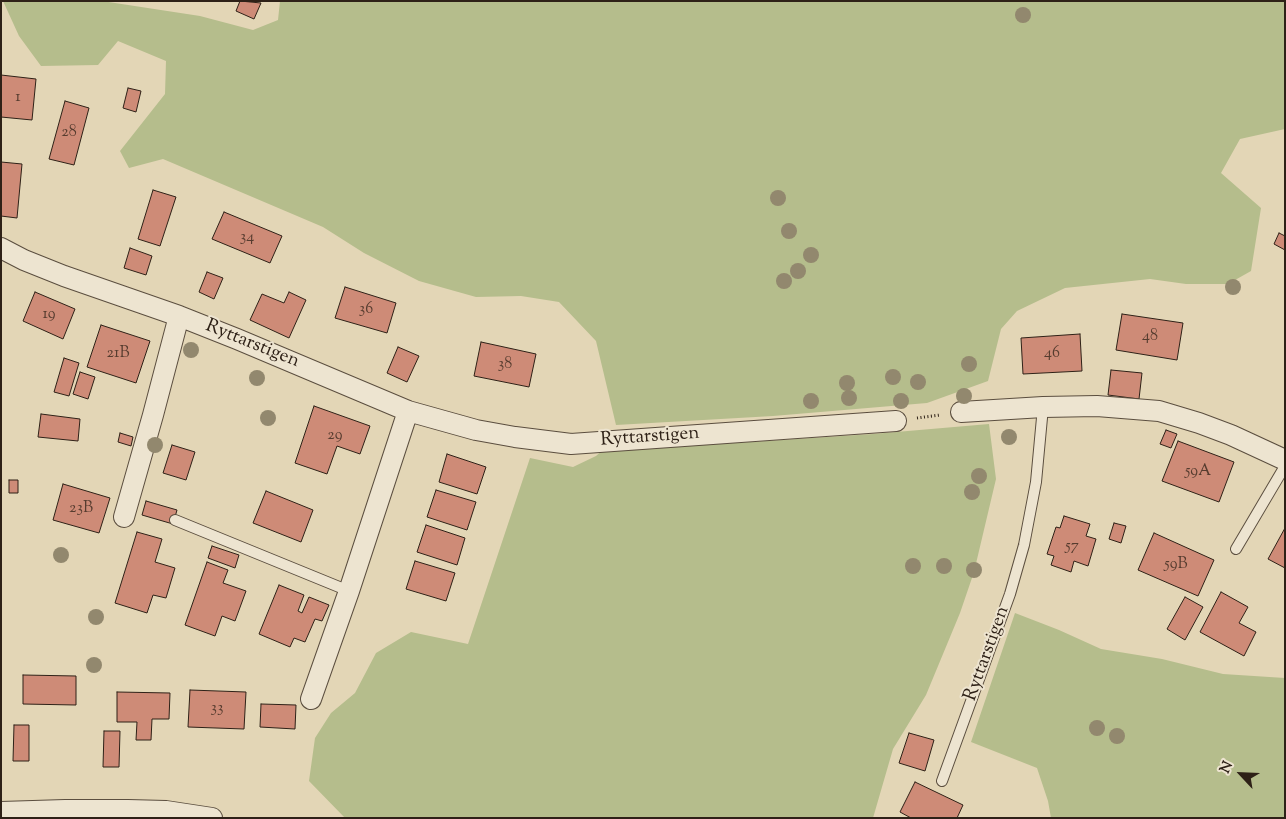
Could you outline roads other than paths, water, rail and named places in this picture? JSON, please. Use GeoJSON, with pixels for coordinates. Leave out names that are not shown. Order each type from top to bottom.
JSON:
{"type":"FeatureCollection","features":[{"type":"Feature","properties":{"kind":"street","name":"Ryttarstigen"},"geometry":{"type":"LineString","coordinates":[[1,248],[24,260],[64,276],[179,316],[302,365],[408,411],[476,430],[571,444],[896,421]]}},
{"type":"Feature","properties":{"kind":"street","name":"Ryttarstigen"},"geometry":{"type":"LineString","coordinates":[[124,517],[154,415],[179,316]]}},
{"type":"Feature","properties":{"kind":"street"},"geometry":{"type":"LineString","coordinates":[[961,412],[1097,406],[1159,411],[1231,435],[1285,460]]}},
{"type":"Feature","properties":{"kind":"street"},"geometry":{"type":"LineString","coordinates":[[312,699],[408,411]]}},
{"type":"Feature","properties":{"kind":"street"},"geometry":{"type":"LineString","coordinates":[[1,812],[65,810],[166,811],[210,818]]}},
{"type":"Feature","properties":{"kind":"lane","name":"Ryttarstigen"},"geometry":{"type":"LineString","coordinates":[[942,781],[1010,594],[1024,545],[1036,482],[1043,407]]}},
{"type":"Feature","properties":{"kind":"lane"},"geometry":{"type":"LineString","coordinates":[[1236,549],[1285,466]]}},
{"type":"Feature","properties":{"kind":"lane"},"geometry":{"type":"LineString","coordinates":[[175,520],[349,591]]}}]}
